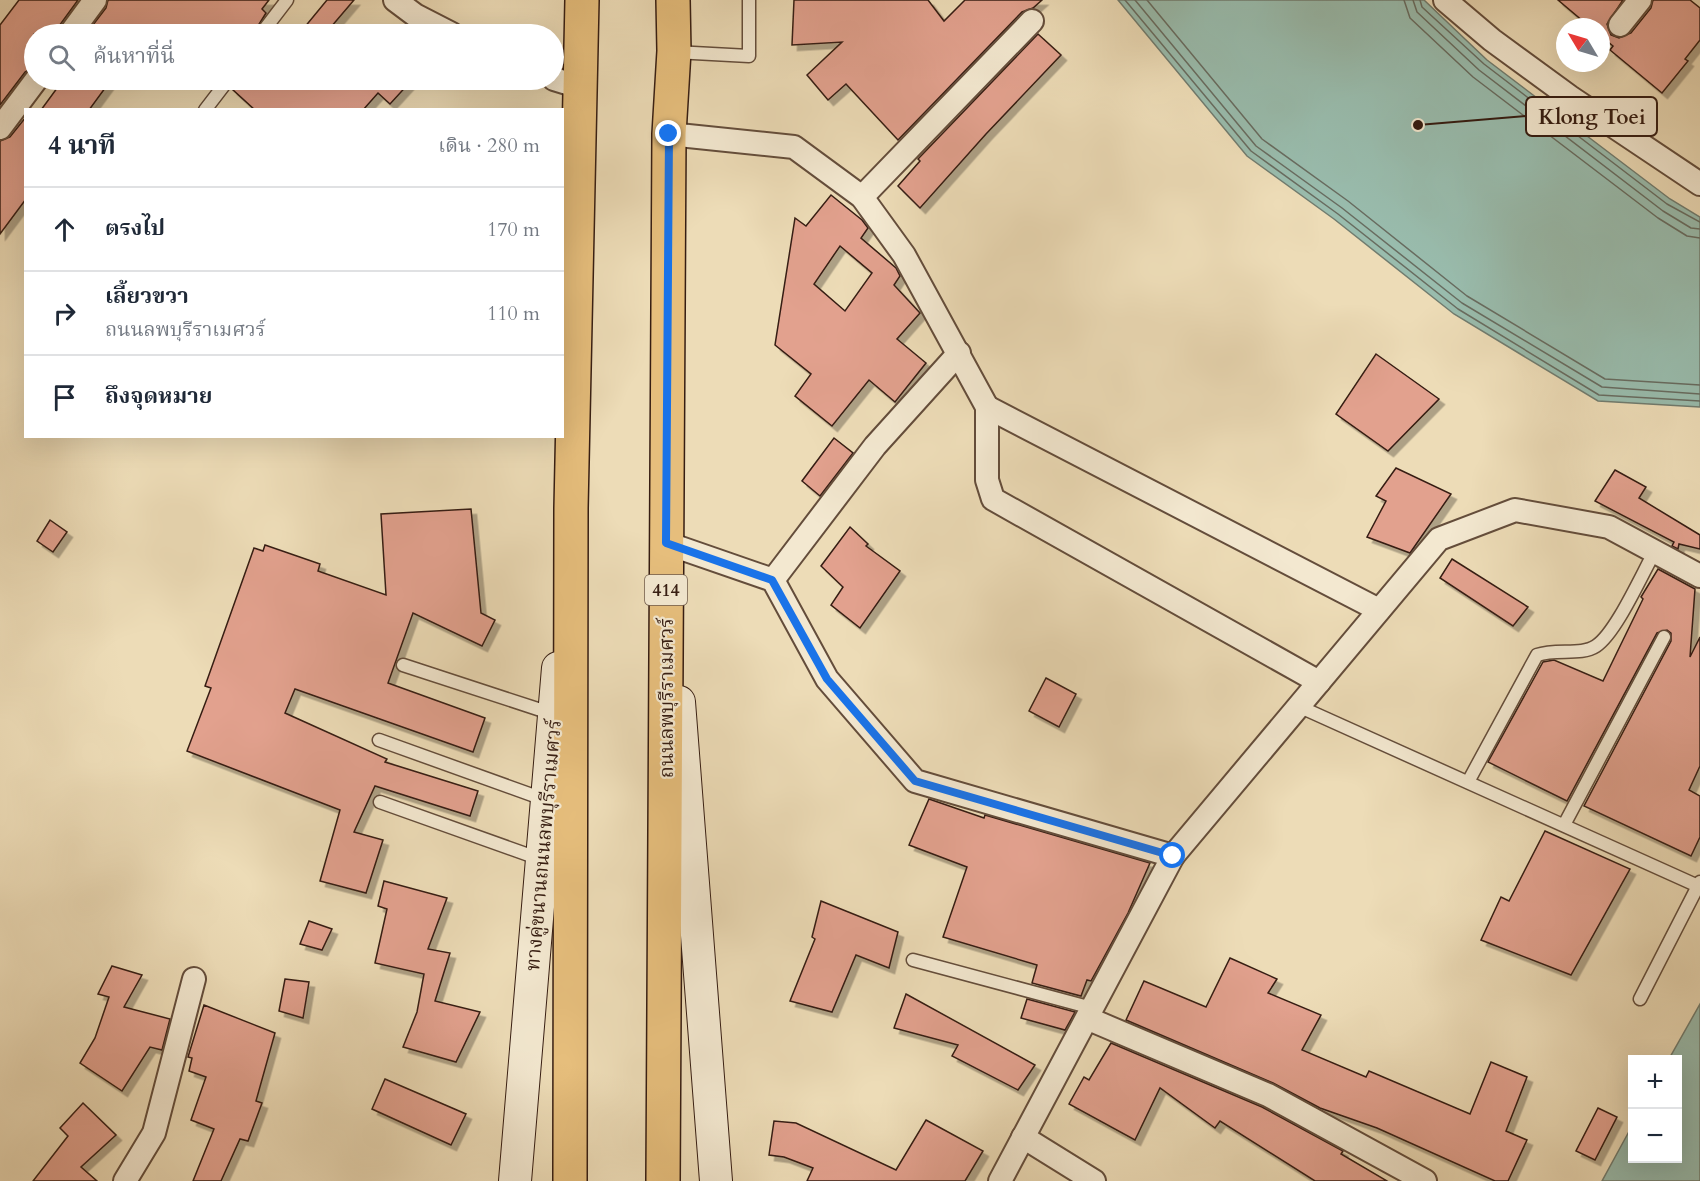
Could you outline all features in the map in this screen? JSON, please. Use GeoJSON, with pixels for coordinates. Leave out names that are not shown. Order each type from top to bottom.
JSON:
{"type":"FeatureCollection","features":[{"type":"Feature","properties":{"kind":"main road"},"geometry":{"type":"LineString","coordinates":[[570,1181],[571,508],[567,83],[582,0]]}},
{"type":"Feature","properties":{"kind":"main road","name":"ถนนลพบุรีราเมศวร์"},"geometry":{"type":"LineString","coordinates":[[663,1181],[669,134],[674,51],[673,0]]}},
{"type":"Feature","properties":{"kind":"main road","name":"ทางคู่ขนานถนนลพบุรีราเมศวร์"},"geometry":{"type":"LineString","coordinates":[[515,1181],[571,508]]}},
{"type":"Feature","properties":{"kind":"main road","name":"414"},"geometry":{"type":"LineString","coordinates":[[666,543],[716,1181]]}},
{"type":"Feature","properties":{"kind":"street"},"geometry":{"type":"LineString","coordinates":[[77,24],[95,0]]}},
{"type":"Feature","properties":{"kind":"street"},"geometry":{"type":"LineString","coordinates":[[395,0],[415,15],[433,24]]}},
{"type":"Feature","properties":{"kind":"street"},"geometry":{"type":"LineString","coordinates":[[1445,0],[1492,40],[1570,97],[1700,184]]}},
{"type":"Feature","properties":{"kind":"street"},"geometry":{"type":"LineString","coordinates":[[1620,25],[1641,0]]}},
{"type":"Feature","properties":{"kind":"street"},"geometry":{"type":"LineString","coordinates":[[862,197],[1032,21]]}},
{"type":"Feature","properties":{"kind":"street"},"geometry":{"type":"LineString","coordinates":[[0,128],[28,90]]}},
{"type":"Feature","properties":{"kind":"street"},"geometry":{"type":"LineString","coordinates":[[669,134],[794,147],[862,197],[904,255],[987,407],[987,480],[993,499],[1319,682]]}},
{"type":"Feature","properties":{"kind":"street"},"geometry":{"type":"LineString","coordinates":[[772,580],[890,428],[959,353]]}},
{"type":"Feature","properties":{"kind":"street"},"geometry":{"type":"LineString","coordinates":[[987,407],[1189,514],[1379,610]]}},
{"type":"Feature","properties":{"kind":"street"},"geometry":{"type":"LineString","coordinates":[[1000,1181],[1173,856],[1439,539],[1515,510],[1609,526],[1700,576]]}},
{"type":"Feature","properties":{"kind":"street"},"geometry":{"type":"LineString","coordinates":[[666,543],[772,580],[827,679],[915,781],[1173,856]]}},
{"type":"Feature","properties":{"kind":"street"},"geometry":{"type":"LineString","coordinates":[[124,1181],[154,1133],[194,979]]}},
{"type":"Feature","properties":{"kind":"street"},"geometry":{"type":"LineString","coordinates":[[1090,1013],[1268,1095],[1425,1181]]}},
{"type":"Feature","properties":{"kind":"street"},"geometry":{"type":"LineString","coordinates":[[1023,1137],[1094,1181]]}},
{"type":"Feature","properties":{"kind":"lane"},"geometry":{"type":"LineString","coordinates":[[269,24],[287,0]]}},
{"type":"Feature","properties":{"kind":"lane"},"geometry":{"type":"LineString","coordinates":[[674,51],[750,56],[749,0]]}},
{"type":"Feature","properties":{"kind":"lane"},"geometry":{"type":"LineString","coordinates":[[207,108],[220,90]]}},
{"type":"Feature","properties":{"kind":"lane"},"geometry":{"type":"LineString","coordinates":[[1468,782],[1537,655],[1550,650],[1574,652],[1596,646],[1612,628],[1655,551]]}},
{"type":"Feature","properties":{"kind":"lane"},"geometry":{"type":"LineString","coordinates":[[1564,825],[1664,637]]}},
{"type":"Feature","properties":{"kind":"lane"},"geometry":{"type":"LineString","coordinates":[[403,665],[554,714]]}},
{"type":"Feature","properties":{"kind":"lane"},"geometry":{"type":"LineString","coordinates":[[1298,706],[1699,884],[1640,999]]}},
{"type":"Feature","properties":{"kind":"lane"},"geometry":{"type":"LineString","coordinates":[[379,740],[547,800]]}},
{"type":"Feature","properties":{"kind":"lane"},"geometry":{"type":"LineString","coordinates":[[381,802],[542,860]]}},
{"type":"Feature","properties":{"kind":"lane"},"geometry":{"type":"LineString","coordinates":[[913,960],[1090,1013]]}},
{"type":"Feature","properties":{"kind":"water"},"geometry":{"type":"Polygon","coordinates":[[[1118,0],[1424,0],[1487,60],[1670,199],[1700,217],[1700,407],[1598,401],[1454,314],[1334,219],[1247,156],[1118,0]]]}},
{"type":"Feature","properties":{"kind":"water"},"geometry":{"type":"Polygon","coordinates":[[[1700,1004],[1700,1181],[1602,1181],[1628,1133],[1628,1163],[1682,1163],[1682,1055],[1671,1055],[1700,1004]]]}},
{"type":"Feature","properties":{"kind":"building"},"geometry":{"type":"Polygon","coordinates":[[[19,0],[78,0],[60,24],[24,24],[24,73],[0,105],[0,25],[19,0]]]}},
{"type":"Feature","properties":{"kind":"building"},"geometry":{"type":"Polygon","coordinates":[[[108,0],[269,0],[262,9],[266,13],[259,24],[94,24],[106,8],[108,0]]]}},
{"type":"Feature","properties":{"kind":"building"},"geometry":{"type":"Polygon","coordinates":[[[327,0],[354,0],[334,24],[307,24],[327,0]]]}},
{"type":"Feature","properties":{"kind":"building"},"geometry":{"type":"Polygon","coordinates":[[[794,0],[928,0],[944,21],[965,0],[1042,0],[1033,8],[1022,12],[898,140],[846,84],[828,100],[807,75],[842,42],[792,45],[794,0]]]}},
{"type":"Feature","properties":{"kind":"building"},"geometry":{"type":"Polygon","coordinates":[[[1558,0],[1623,0],[1610,20],[1579,18],[1558,0]]]}},
{"type":"Feature","properties":{"kind":"building"},"geometry":{"type":"Polygon","coordinates":[[[1653,0],[1690,0],[1700,8],[1700,40],[1685,59],[1688,61],[1662,93],[1610,50],[1613,46],[1610,44],[1610,32],[1619,38],[1631,33],[1651,8],[1653,0]]]}},
{"type":"Feature","properties":{"kind":"building"},"geometry":{"type":"Polygon","coordinates":[[[1038,34],[1061,55],[920,208],[898,186],[920,161],[918,159],[1038,34]]]}},
{"type":"Feature","properties":{"kind":"building"},"geometry":{"type":"Polygon","coordinates":[[[56,90],[104,90],[90,108],[42,108],[56,90]]]}},
{"type":"Feature","properties":{"kind":"building"},"geometry":{"type":"Polygon","coordinates":[[[233,90],[403,90],[390,104],[378,93],[365,108],[253,108],[233,90]]]}},
{"type":"Feature","properties":{"kind":"building"},"geometry":{"type":"Polygon","coordinates":[[[24,120],[24,202],[0,234],[0,141],[10,137],[24,120]]]}},
{"type":"Feature","properties":{"kind":"building"},"geometry":{"type":"Polygon","coordinates":[[[831,195],[862,220],[868,228],[861,238],[896,268],[900,276],[894,285],[920,313],[897,339],[926,363],[895,402],[869,380],[832,426],[795,396],[811,374],[775,345],[795,218],[806,226],[831,195]],[[840,246],[814,284],[845,311],[872,273],[840,246]]]}},
{"type":"Feature","properties":{"kind":"building"},"geometry":{"type":"Polygon","coordinates":[[[1376,354],[1439,399],[1388,451],[1336,414],[1376,354]]]}},
{"type":"Feature","properties":{"kind":"building"},"geometry":{"type":"Polygon","coordinates":[[[834,438],[853,453],[820,496],[802,481],[834,438]]]}},
{"type":"Feature","properties":{"kind":"building"},"geometry":{"type":"Polygon","coordinates":[[[1396,468],[1451,494],[1410,553],[1367,537],[1386,501],[1376,496],[1396,468]]]}},
{"type":"Feature","properties":{"kind":"building"},"geometry":{"type":"Polygon","coordinates":[[[1615,470],[1646,487],[1639,498],[1700,535],[1700,549],[1679,544],[1678,549],[1672,546],[1674,542],[1595,501],[1615,470]]]}},
{"type":"Feature","properties":{"kind":"building"},"geometry":{"type":"Polygon","coordinates":[[[471,509],[481,613],[495,620],[482,646],[413,613],[388,683],[485,718],[473,752],[295,689],[285,713],[387,759],[385,762],[478,791],[470,816],[375,786],[354,832],[383,840],[366,893],[320,881],[340,810],[187,751],[211,688],[205,686],[254,548],[263,551],[265,545],[320,564],[318,571],[386,595],[381,514],[471,509]]]}},
{"type":"Feature","properties":{"kind":"building"},"geometry":{"type":"Polygon","coordinates":[[[50,520],[67,532],[53,552],[37,541],[50,520]]]}},
{"type":"Feature","properties":{"kind":"building"},"geometry":{"type":"Polygon","coordinates":[[[850,527],[868,544],[866,546],[900,571],[860,628],[831,605],[843,587],[821,566],[850,527]]]}},
{"type":"Feature","properties":{"kind":"building"},"geometry":{"type":"Polygon","coordinates":[[[1452,559],[1528,607],[1513,626],[1440,578],[1452,559]]]}},
{"type":"Feature","properties":{"kind":"building"},"geometry":{"type":"Polygon","coordinates":[[[1658,569],[1695,589],[1690,657],[1700,637],[1700,766],[1689,790],[1700,796],[1700,837],[1691,856],[1584,806],[1671,641],[1671,633],[1667,630],[1657,633],[1567,801],[1488,762],[1543,662],[1554,660],[1603,681],[1643,599],[1641,597],[1658,569]]]}},
{"type":"Feature","properties":{"kind":"building"},"geometry":{"type":"Polygon","coordinates":[[[1046,678],[1076,694],[1059,727],[1029,711],[1046,678]]]}},
{"type":"Feature","properties":{"kind":"building"},"geometry":{"type":"Polygon","coordinates":[[[929,799],[984,818],[985,815],[1150,863],[1128,913],[1091,981],[1087,980],[1081,996],[1032,983],[1037,965],[943,937],[967,867],[909,845],[929,799]]]}},
{"type":"Feature","properties":{"kind":"building"},"geometry":{"type":"Polygon","coordinates":[[[1545,831],[1630,869],[1571,975],[1481,940],[1501,897],[1509,901],[1545,831]]]}},
{"type":"Feature","properties":{"kind":"building"},"geometry":{"type":"Polygon","coordinates":[[[384,881],[447,898],[428,949],[450,953],[435,1001],[480,1012],[456,1062],[403,1047],[417,1012],[424,974],[375,963],[387,909],[378,906],[384,881]]]}},
{"type":"Feature","properties":{"kind":"building"},"geometry":{"type":"Polygon","coordinates":[[[821,901],[898,932],[889,968],[856,955],[832,1012],[790,1001],[815,939],[812,937],[821,901]]]}},
{"type":"Feature","properties":{"kind":"building"},"geometry":{"type":"Polygon","coordinates":[[[309,921],[332,929],[322,950],[300,944],[309,921]]]}},
{"type":"Feature","properties":{"kind":"building"},"geometry":{"type":"Polygon","coordinates":[[[1230,958],[1277,979],[1268,993],[1321,1015],[1302,1050],[1366,1077],[1369,1071],[1470,1114],[1491,1062],[1527,1077],[1506,1131],[1527,1140],[1508,1181],[1495,1181],[1377,1128],[1320,1108],[1273,1083],[1126,1020],[1144,981],[1206,1007],[1230,958]]]}},
{"type":"Feature","properties":{"kind":"building"},"geometry":{"type":"Polygon","coordinates":[[[112,966],[142,975],[124,1007],[170,1019],[162,1050],[150,1047],[122,1091],[80,1063],[95,1038],[109,997],[98,994],[112,966]]]}},
{"type":"Feature","properties":{"kind":"building"},"geometry":{"type":"Polygon","coordinates":[[[285,979],[309,982],[303,1018],[279,1011],[285,979]]]}},
{"type":"Feature","properties":{"kind":"building"},"geometry":{"type":"Polygon","coordinates":[[[906,994],[1035,1065],[1018,1090],[952,1056],[958,1045],[894,1028],[906,994]]]}},
{"type":"Feature","properties":{"kind":"building"},"geometry":{"type":"Polygon","coordinates":[[[1027,999],[1075,1012],[1065,1030],[1021,1018],[1027,999]]]}},
{"type":"Feature","properties":{"kind":"building"},"geometry":{"type":"Polygon","coordinates":[[[204,1005],[275,1033],[256,1101],[262,1103],[248,1141],[240,1139],[221,1181],[193,1181],[214,1129],[191,1120],[206,1077],[189,1071],[192,1058],[188,1057],[204,1005]]]}},
{"type":"Feature","properties":{"kind":"building"},"geometry":{"type":"Polygon","coordinates":[[[1111,1043],[1262,1107],[1343,1151],[1341,1154],[1387,1181],[1315,1181],[1220,1121],[1215,1128],[1160,1088],[1135,1140],[1069,1104],[1084,1077],[1089,1080],[1111,1043]]]}},
{"type":"Feature","properties":{"kind":"building"},"geometry":{"type":"Polygon","coordinates":[[[385,1079],[466,1114],[451,1145],[372,1109],[385,1079]]]}},
{"type":"Feature","properties":{"kind":"building"},"geometry":{"type":"Polygon","coordinates":[[[83,1103],[116,1135],[81,1167],[97,1181],[33,1181],[68,1136],[60,1128],[83,1103]]]}},
{"type":"Feature","properties":{"kind":"building"},"geometry":{"type":"Polygon","coordinates":[[[1598,1108],[1617,1117],[1595,1160],[1576,1151],[1598,1108]]]}},
{"type":"Feature","properties":{"kind":"building"},"geometry":{"type":"Polygon","coordinates":[[[926,1120],[983,1151],[965,1181],[807,1181],[813,1168],[784,1157],[769,1155],[774,1121],[796,1123],[896,1170],[926,1120]]]}},
{"type":"Feature","properties":{"kind":"place","name":"Klong Toei"},"geometry":{"type":"Point","coordinates":[1418,125]}},
{"type":"Feature","properties":{"kind":"route"},"geometry":{"type":"LineString","coordinates":[[669,134],[666,543],[772,580],[827,679],[915,781],[1173,856]]}}]}
